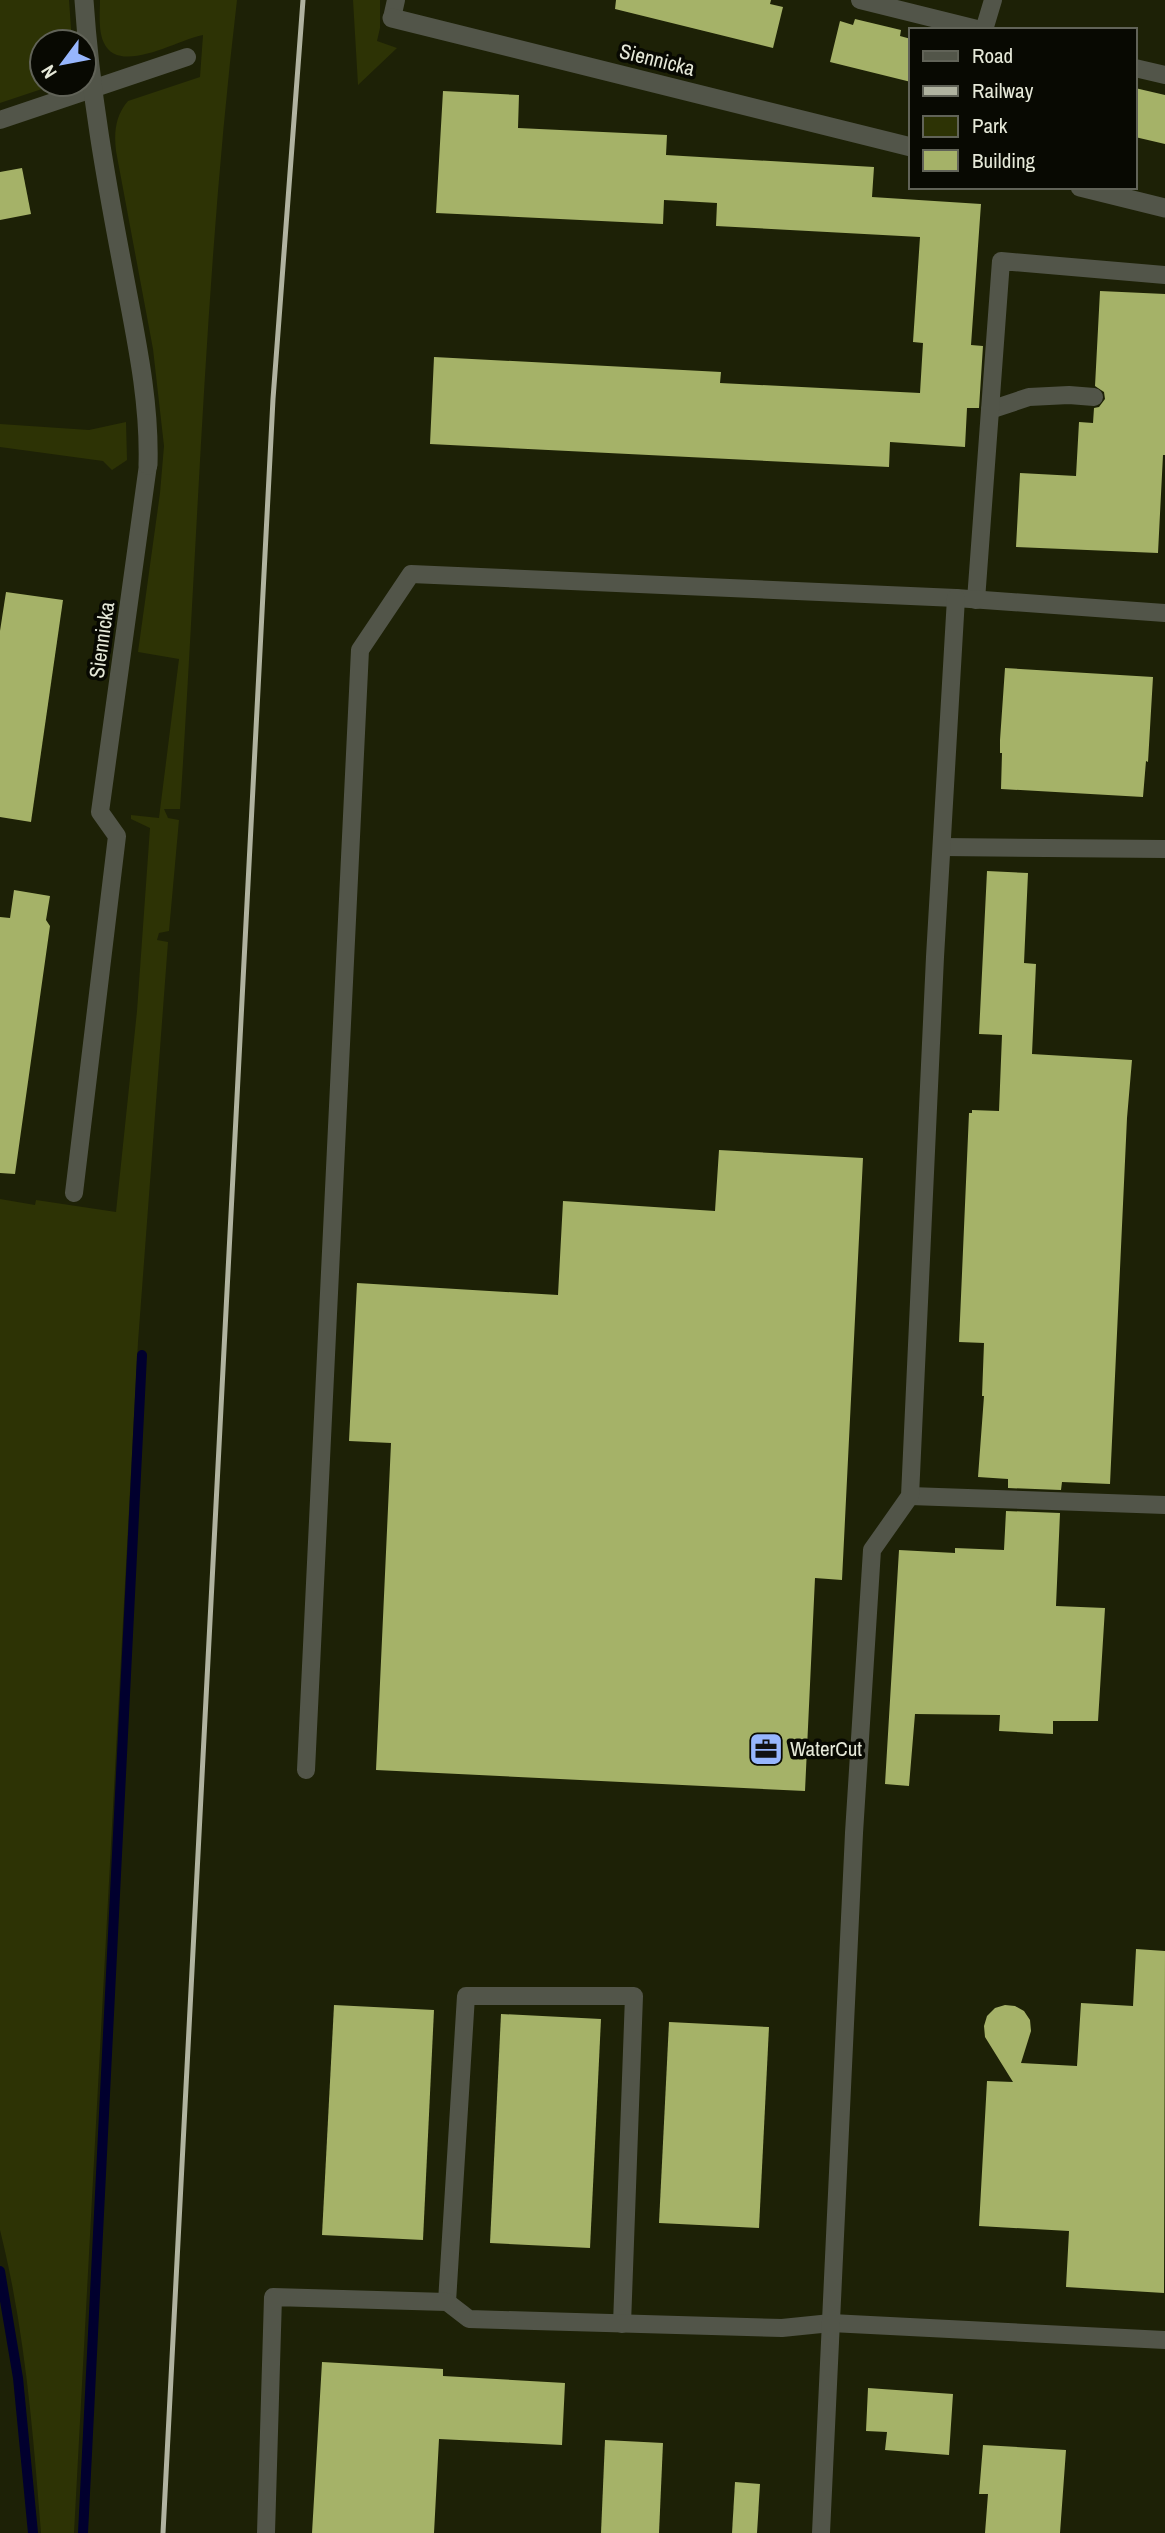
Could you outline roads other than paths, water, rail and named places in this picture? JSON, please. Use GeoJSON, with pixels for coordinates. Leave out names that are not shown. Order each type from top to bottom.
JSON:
{"type":"FeatureCollection","features":[{"type":"Feature","properties":{"kind":"street","name":"Siennicka"},"geometry":{"type":"LineString","coordinates":[[84,0],[86,28]]}},
{"type":"Feature","properties":{"kind":"street","name":"Siennicka"},"geometry":{"type":"LineString","coordinates":[[394,9],[909,146]]}},
{"type":"Feature","properties":{"kind":"street","name":"Siennicka"},"geometry":{"type":"LineString","coordinates":[[93,98],[143,379],[148,426],[148,465]]}},
{"type":"Feature","properties":{"kind":"street"},"geometry":{"type":"LineString","coordinates":[[1088,189],[1165,208]]}},
{"type":"Feature","properties":{"kind":"lane"},"geometry":{"type":"LineString","coordinates":[[860,0],[975,28]]}},
{"type":"Feature","properties":{"kind":"lane"},"geometry":{"type":"LineString","coordinates":[[984,28],[993,0]]}},
{"type":"Feature","properties":{"kind":"lane"},"geometry":{"type":"LineString","coordinates":[[98,88],[187,57]]}},
{"type":"Feature","properties":{"kind":"lane"},"geometry":{"type":"LineString","coordinates":[[1137,68],[1165,75]]}},
{"type":"Feature","properties":{"kind":"lane"},"geometry":{"type":"LineString","coordinates":[[0,120],[67,98]]}},
{"type":"Feature","properties":{"kind":"lane"},"geometry":{"type":"LineString","coordinates":[[976,600],[1001,261],[1165,275]]}},
{"type":"Feature","properties":{"kind":"lane"},"geometry":{"type":"LineString","coordinates":[[990,410],[1029,397],[1094,397]]}},
{"type":"Feature","properties":{"kind":"lane","name":"Siennicka"},"geometry":{"type":"LineString","coordinates":[[74,1193],[117,835],[100,812],[148,465]]}},
{"type":"Feature","properties":{"kind":"lane"},"geometry":{"type":"LineString","coordinates":[[306,1770],[360,650],[411,574],[956,598],[1165,613]]}},
{"type":"Feature","properties":{"kind":"lane"},"geometry":{"type":"LineString","coordinates":[[821,2533],[852,1874],[872,1550],[910,1496],[956,598]]}},
{"type":"Feature","properties":{"kind":"lane"},"geometry":{"type":"LineString","coordinates":[[942,847],[1165,849]]}},
{"type":"Feature","properties":{"kind":"lane"},"geometry":{"type":"LineString","coordinates":[[910,1496],[1165,1505]]}},
{"type":"Feature","properties":{"kind":"lane"},"geometry":{"type":"LineString","coordinates":[[447,2302],[466,1996],[635,1996],[622,2323]]}},
{"type":"Feature","properties":{"kind":"lane"},"geometry":{"type":"LineString","coordinates":[[266,2533],[273,2297],[447,2302],[469,2319],[782,2328],[831,2323],[1165,2340]]}},
{"type":"Feature","properties":{"kind":"waterway"},"geometry":{"type":"LineString","coordinates":[[83,2533],[142,1355]]}},
{"type":"Feature","properties":{"kind":"waterway"},"geometry":{"type":"LineString","coordinates":[[0,2271],[18,2378],[33,2533]]}},
{"type":"Feature","properties":{"kind":"railway"},"geometry":{"type":"LineString","coordinates":[[163,2533],[273,399],[303,0]]}},
{"type":"Feature","properties":{"kind":"place","name":"WaterCut"},"geometry":{"type":"Point","coordinates":[766,1749]}}]}
